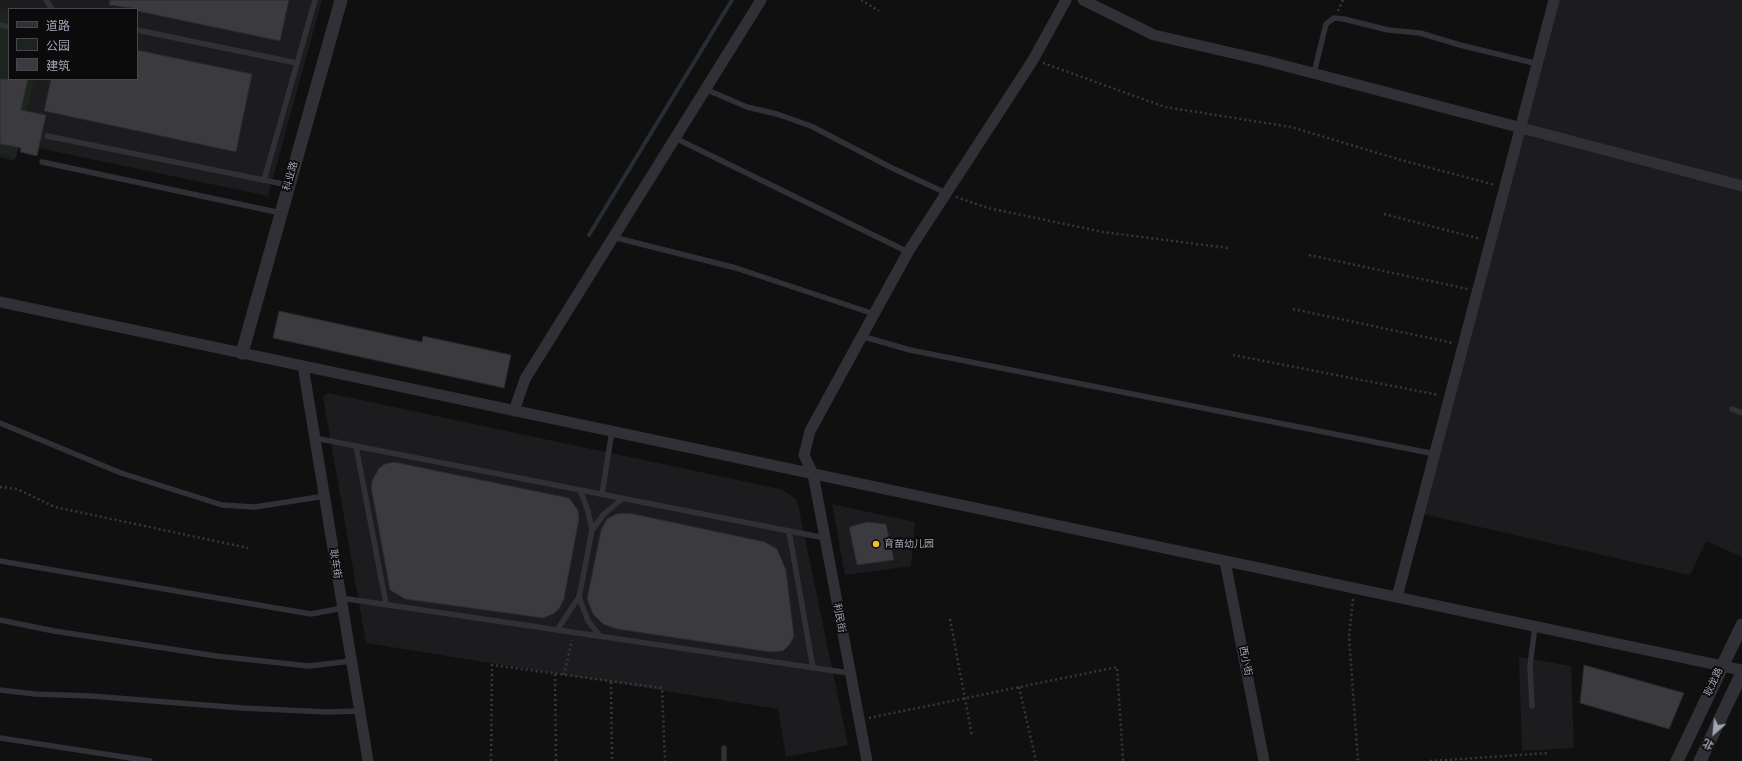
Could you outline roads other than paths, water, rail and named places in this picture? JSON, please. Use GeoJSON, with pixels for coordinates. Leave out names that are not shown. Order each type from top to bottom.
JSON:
{"type":"FeatureCollection","features":[{"type":"Feature","properties":{"kind":"street","name":"科业路"},"geometry":{"type":"LineString","coordinates":[[242,353],[341,0]]}},
{"type":"Feature","properties":{"kind":"street"},"geometry":{"type":"LineString","coordinates":[[514,410],[525,379],[761,0]]}},
{"type":"Feature","properties":{"kind":"street","name":"利民街"},"geometry":{"type":"LineString","coordinates":[[867,761],[849,673],[813,474],[804,455],[810,431],[908,252],[1033,60],[1066,0]]}},
{"type":"Feature","properties":{"kind":"street"},"geometry":{"type":"LineString","coordinates":[[1083,0],[1154,35],[1314,73],[1742,186]]}},
{"type":"Feature","properties":{"kind":"street"},"geometry":{"type":"LineString","coordinates":[[1397,598],[1554,0]]}},
{"type":"Feature","properties":{"kind":"street"},"geometry":{"type":"LineString","coordinates":[[0,302],[1722,666],[1742,672],[1700,761]]}},
{"type":"Feature","properties":{"kind":"street","name":"耿车街"},"geometry":{"type":"LineString","coordinates":[[303,366],[368,761]]}},
{"type":"Feature","properties":{"kind":"street","name":"西小街"},"geometry":{"type":"LineString","coordinates":[[1225,561],[1264,761]]}},
{"type":"Feature","properties":{"kind":"street","name":"耿龙路"},"geometry":{"type":"LineString","coordinates":[[1677,761],[1742,625]]}},
{"type":"Feature","properties":{"kind":"lane"},"geometry":{"type":"LineString","coordinates":[[46,0],[50,8]]}},
{"type":"Feature","properties":{"kind":"lane"},"geometry":{"type":"LineString","coordinates":[[264,180],[315,0]]}},
{"type":"Feature","properties":{"kind":"lane"},"geometry":{"type":"LineString","coordinates":[[1314,73],[1326,24],[1334,18],[1388,30],[1420,33],[1460,45],[1538,64]]}},
{"type":"Feature","properties":{"kind":"lane"},"geometry":{"type":"LineString","coordinates":[[138,30],[297,63]]}},
{"type":"Feature","properties":{"kind":"lane"},"geometry":{"type":"LineString","coordinates":[[705,89],[746,107],[777,114],[811,126],[892,168],[946,193]]}},
{"type":"Feature","properties":{"kind":"lane"},"geometry":{"type":"LineString","coordinates":[[46,136],[289,185]]}},
{"type":"Feature","properties":{"kind":"lane"},"geometry":{"type":"LineString","coordinates":[[675,138],[908,252]]}},
{"type":"Feature","properties":{"kind":"lane"},"geometry":{"type":"LineString","coordinates":[[42,162],[281,213]]}},
{"type":"Feature","properties":{"kind":"lane"},"geometry":{"type":"LineString","coordinates":[[613,238],[736,268],[874,314]]}},
{"type":"Feature","properties":{"kind":"lane"},"geometry":{"type":"LineString","coordinates":[[861,336],[918,352],[1435,454]]}},
{"type":"Feature","properties":{"kind":"lane"},"geometry":{"type":"LineString","coordinates":[[1732,409],[1742,413]]}},
{"type":"Feature","properties":{"kind":"lane"},"geometry":{"type":"LineString","coordinates":[[0,423],[121,474],[222,504],[255,507],[325,496]]}},
{"type":"Feature","properties":{"kind":"lane"},"geometry":{"type":"LineString","coordinates":[[602,494],[612,431]]}},
{"type":"Feature","properties":{"kind":"lane"},"geometry":{"type":"LineString","coordinates":[[315,438],[825,538]]}},
{"type":"Feature","properties":{"kind":"lane"},"geometry":{"type":"LineString","coordinates":[[356,446],[386,604]]}},
{"type":"Feature","properties":{"kind":"lane"},"geometry":{"type":"LineString","coordinates":[[557,630],[573,609],[578,598],[592,530],[588,510],[580,490]]}},
{"type":"Feature","properties":{"kind":"lane"},"geometry":{"type":"LineString","coordinates":[[592,530],[604,514],[622,498]]}},
{"type":"Feature","properties":{"kind":"lane"},"geometry":{"type":"LineString","coordinates":[[789,531],[812,668]]}},
{"type":"Feature","properties":{"kind":"lane"},"geometry":{"type":"LineString","coordinates":[[0,561],[311,614],[342,603],[386,604],[849,673]]}},
{"type":"Feature","properties":{"kind":"lane"},"geometry":{"type":"LineString","coordinates":[[578,598],[588,621],[600,636]]}},
{"type":"Feature","properties":{"kind":"lane"},"geometry":{"type":"LineString","coordinates":[[0,620],[61,632],[216,656],[309,666],[351,661]]}},
{"type":"Feature","properties":{"kind":"lane"},"geometry":{"type":"LineString","coordinates":[[1532,706],[1530,665],[1535,627]]}},
{"type":"Feature","properties":{"kind":"lane"},"geometry":{"type":"LineString","coordinates":[[0,690],[35,694],[99,697],[242,708],[328,712],[359,711]]}},
{"type":"Feature","properties":{"kind":"lane"},"geometry":{"type":"LineString","coordinates":[[0,738],[150,761]]}},
{"type":"Feature","properties":{"kind":"lane"},"geometry":{"type":"LineString","coordinates":[[724,748],[724,761]]}},
{"type":"Feature","properties":{"kind":"waterway"},"geometry":{"type":"LineString","coordinates":[[589,235],[732,0]]}},
{"type":"Feature","properties":{"kind":"place","name":"育苗幼儿园"},"geometry":{"type":"Point","coordinates":[876,544]}}]}
